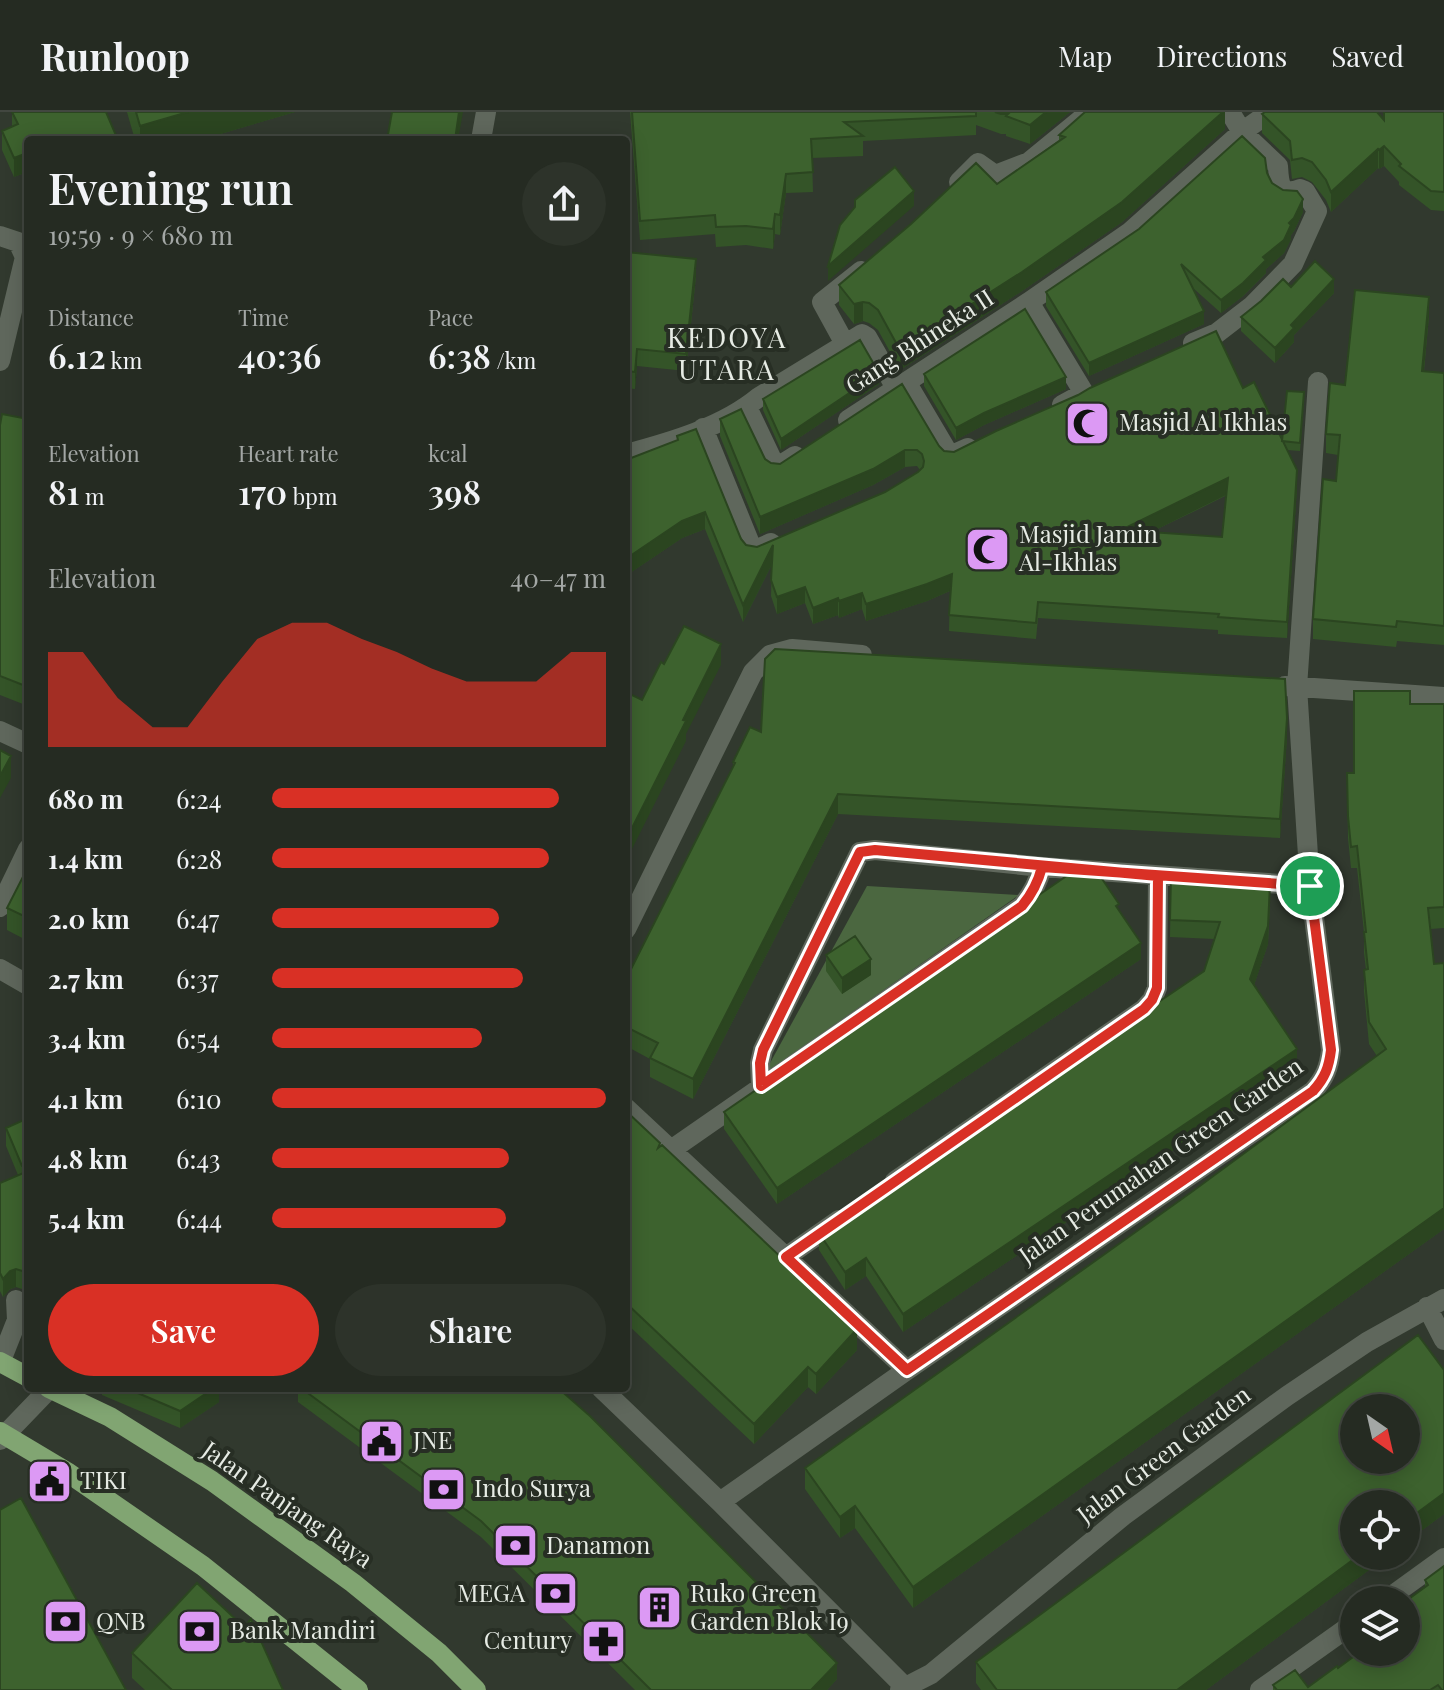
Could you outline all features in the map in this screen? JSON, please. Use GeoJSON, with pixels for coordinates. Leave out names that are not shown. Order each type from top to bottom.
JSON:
{"type":"FeatureCollection","features":[{"type":"Feature","properties":{"kind":"main road"},"geometry":{"type":"LineString","coordinates":[[0,1362],[24,1375]]}},
{"type":"Feature","properties":{"kind":"main road","name":"Jalan Panjang Raya"},"geometry":{"type":"LineString","coordinates":[[57,1392],[110,1417],[212,1481],[353,1583],[439,1653],[476,1690]]}},
{"type":"Feature","properties":{"kind":"main road"},"geometry":{"type":"LineString","coordinates":[[1,1439],[39,1455],[203,1566],[358,1690]]}},
{"type":"Feature","properties":{"kind":"street"},"geometry":{"type":"LineString","coordinates":[[482,136],[486,112]]}},
{"type":"Feature","properties":{"kind":"street"},"geometry":{"type":"LineString","coordinates":[[941,199],[978,163],[995,175],[1029,162],[1090,112]]}},
{"type":"Feature","properties":{"kind":"street"},"geometry":{"type":"LineString","coordinates":[[1175,352],[1217,333],[1252,306],[1293,264],[1317,213],[1305,191],[1286,191],[1278,182],[1278,166],[1242,132],[1230,112]]}},
{"type":"Feature","properties":{"kind":"street","name":"Gang Bhineka II"},"geometry":{"type":"LineString","coordinates":[[747,407],[776,468],[1130,232],[1242,132],[1270,112]]}},
{"type":"Feature","properties":{"kind":"street"},"geometry":{"type":"LineString","coordinates":[[0,236],[18,242],[24,254]]}},
{"type":"Feature","properties":{"kind":"street"},"geometry":{"type":"LineString","coordinates":[[853,339],[822,302],[878,257]]}},
{"type":"Feature","properties":{"kind":"street"},"geometry":{"type":"LineString","coordinates":[[0,361],[24,261]]}},
{"type":"Feature","properties":{"kind":"street"},"geometry":{"type":"LineString","coordinates":[[1029,302],[1090,390],[1048,411]]}},
{"type":"Feature","properties":{"kind":"street"},"geometry":{"type":"LineString","coordinates":[[630,453],[703,428],[747,407],[853,339],[867,337],[896,388],[911,390],[950,456],[990,436]]}},
{"type":"Feature","properties":{"kind":"street","name":"Jalan Perumahan Green Garden"},"geometry":{"type":"LineString","coordinates":[[720,1502],[1313,1091],[1323,1079],[1331,1050],[1310,886],[1297,687],[1318,382]]}},
{"type":"Feature","properties":{"kind":"street"},"geometry":{"type":"LineString","coordinates":[[703,428],[753,551],[795,533]]}},
{"type":"Feature","properties":{"kind":"street"},"geometry":{"type":"LineString","coordinates":[[630,921],[753,672],[770,655],[792,649],[887,656]]}},
{"type":"Feature","properties":{"kind":"street"},"geometry":{"type":"LineString","coordinates":[[1265,685],[1444,697]]}},
{"type":"Feature","properties":{"kind":"street"},"geometry":{"type":"LineString","coordinates":[[0,731],[24,742]]}},
{"type":"Feature","properties":{"kind":"street"},"geometry":{"type":"LineString","coordinates":[[761,1086],[763,1050],[860,852],[875,850],[1042,867],[1310,886]]}},
{"type":"Feature","properties":{"kind":"street"},"geometry":{"type":"LineString","coordinates":[[0,907],[24,857]]}},
{"type":"Feature","properties":{"kind":"street"},"geometry":{"type":"LineString","coordinates":[[671,1150],[1022,906],[1032,894],[1042,867]]}},
{"type":"Feature","properties":{"kind":"street"},"geometry":{"type":"LineString","coordinates":[[875,1195],[1131,1018],[1152,1000],[1157,988],[1158,876]]}},
{"type":"Feature","properties":{"kind":"street"},"geometry":{"type":"LineString","coordinates":[[0,969],[24,983]]}},
{"type":"Feature","properties":{"kind":"street"},"geometry":{"type":"LineString","coordinates":[[630,1112],[907,1370]]}},
{"type":"Feature","properties":{"kind":"street"},"geometry":{"type":"LineString","coordinates":[[786,1257],[850,1212]]}},
{"type":"Feature","properties":{"kind":"street"},"geometry":{"type":"LineString","coordinates":[[0,1362],[17,1320],[16,1300]]}},
{"type":"Feature","properties":{"kind":"street"},"geometry":{"type":"LineString","coordinates":[[1436,1303],[1444,1340]]}},
{"type":"Feature","properties":{"kind":"street","name":"Jalan Green Garden"},"geometry":{"type":"LineString","coordinates":[[914,1686],[1173,1479],[1367,1342],[1436,1303]]}},
{"type":"Feature","properties":{"kind":"street"},"geometry":{"type":"LineString","coordinates":[[1,1439],[45,1392]]}},
{"type":"Feature","properties":{"kind":"street"},"geometry":{"type":"LineString","coordinates":[[605,1392],[914,1686]]}},
{"type":"Feature","properties":{"kind":"street"},"geometry":{"type":"LineString","coordinates":[[1405,1586],[1444,1558]]}},
{"type":"Feature","properties":{"kind":"street"},"geometry":{"type":"LineString","coordinates":[[1260,1690],[1340,1633]]}},
{"type":"Feature","properties":{"kind":"green space"},"geometry":{"type":"Polygon","coordinates":[[[867,886],[1019,895],[764,1074],[867,886]]]}},
{"type":"Feature","properties":{"kind":"building"},"geometry":{"type":"Polygon","coordinates":[[[12,112],[106,112],[116,136],[24,136],[24,154],[14,158],[2,131],[18,124],[12,112]]]}},
{"type":"Feature","properties":{"kind":"building"},"geometry":{"type":"Polygon","coordinates":[[[136,112],[188,112],[140,126],[136,112]]]}},
{"type":"Feature","properties":{"kind":"building"},"geometry":{"type":"Polygon","coordinates":[[[392,112],[459,112],[456,136],[388,136],[392,112]]]}},
{"type":"Feature","properties":{"kind":"building"},"geometry":{"type":"Polygon","coordinates":[[[632,112],[976,112],[976,116],[844,122],[863,136],[811,139],[813,172],[786,174],[780,215],[775,214],[773,229],[716,227],[715,215],[640,221],[632,112]]]}},
{"type":"Feature","properties":{"kind":"building"},"geometry":{"type":"Polygon","coordinates":[[[995,112],[1046,112],[1030,125],[1006,116],[1008,114],[995,112]]]}},
{"type":"Feature","properties":{"kind":"building"},"geometry":{"type":"Polygon","coordinates":[[[1085,112],[1223,112],[1122,202],[1022,272],[900,350],[878,310],[869,303],[854,304],[839,285],[976,163],[997,184],[1065,137],[1059,135],[1085,112]]]}},
{"type":"Feature","properties":{"kind":"building"},"geometry":{"type":"Polygon","coordinates":[[[1377,112],[1384,120],[1384,112],[1444,112],[1444,192],[1431,191],[1399,166],[1401,164],[1384,146],[1331,192],[1312,162],[1302,158],[1292,160],[1290,141],[1262,114],[1377,112]]]}},
{"type":"Feature","properties":{"kind":"building"},"geometry":{"type":"Polygon","coordinates":[[[1242,136],[1265,158],[1272,183],[1283,190],[1297,191],[1303,199],[1289,223],[1291,225],[1284,240],[1263,257],[1266,260],[1243,283],[1221,300],[1181,264],[1204,311],[1089,363],[1046,292],[1139,229],[1242,136]]]}},
{"type":"Feature","properties":{"kind":"building"},"geometry":{"type":"Polygon","coordinates":[[[895,167],[914,191],[828,266],[840,225],[855,207],[855,200],[895,167]]]}},
{"type":"Feature","properties":{"kind":"building"},"geometry":{"type":"Polygon","coordinates":[[[630,252],[696,259],[686,354],[637,349],[635,372],[630,371],[630,252]]]}},
{"type":"Feature","properties":{"kind":"building"},"geometry":{"type":"Polygon","coordinates":[[[1315,261],[1334,279],[1291,325],[1294,328],[1275,348],[1241,317],[1283,279],[1291,287],[1315,261]]]}},
{"type":"Feature","properties":{"kind":"building"},"geometry":{"type":"Polygon","coordinates":[[[1355,290],[1429,297],[1422,371],[1444,373],[1444,626],[1397,621],[1396,627],[1313,619],[1323,479],[1336,481],[1340,435],[1326,434],[1330,383],[1345,385],[1355,290]]]}},
{"type":"Feature","properties":{"kind":"building"},"geometry":{"type":"Polygon","coordinates":[[[1025,309],[1066,377],[956,428],[924,374],[1025,309]]]}},
{"type":"Feature","properties":{"kind":"building"},"geometry":{"type":"Polygon","coordinates":[[[1216,331],[1243,388],[1254,382],[1297,470],[1287,622],[1218,617],[1219,614],[1038,602],[1036,623],[949,615],[952,574],[866,604],[862,593],[813,608],[805,587],[777,597],[771,580],[773,545],[743,605],[705,512],[682,521],[630,556],[630,458],[678,440],[677,436],[696,429],[741,539],[746,545],[757,547],[885,492],[923,467],[922,454],[917,450],[905,450],[873,469],[760,517],[720,419],[741,409],[765,459],[780,464],[902,384],[939,446],[944,451],[954,452],[1216,331]],[[1228,478],[1121,530],[1222,537],[1228,478]]]}},
{"type":"Feature","properties":{"kind":"building"},"geometry":{"type":"Polygon","coordinates":[[[860,340],[879,373],[781,439],[763,399],[860,340]]]}},
{"type":"Feature","properties":{"kind":"building"},"geometry":{"type":"Polygon","coordinates":[[[1287,391],[1304,392],[1300,443],[1282,441],[1287,391]]]}},
{"type":"Feature","properties":{"kind":"building"},"geometry":{"type":"Polygon","coordinates":[[[2,414],[24,418],[24,685],[0,676],[2,414]]]}},
{"type":"Feature","properties":{"kind":"building"},"geometry":{"type":"Polygon","coordinates":[[[684,626],[721,644],[630,832],[630,694],[642,700],[661,662],[664,664],[684,626]]]}},
{"type":"Feature","properties":{"kind":"building"},"geometry":{"type":"Polygon","coordinates":[[[775,649],[1285,679],[1287,718],[1280,819],[838,794],[693,1079],[650,1058],[658,1043],[630,1029],[630,971],[735,763],[750,727],[761,732],[765,659],[775,649]]]}},
{"type":"Feature","properties":{"kind":"building"},"geometry":{"type":"Polygon","coordinates":[[[1354,691],[1410,691],[1410,704],[1444,704],[1444,907],[1428,908],[1434,964],[1444,963],[1444,1208],[913,1587],[855,1506],[840,1517],[805,1468],[1386,1049],[1369,1022],[1364,970],[1368,969],[1366,932],[1357,846],[1351,847],[1348,816],[1347,773],[1354,773],[1354,691]]]}},
{"type":"Feature","properties":{"kind":"building"},"geometry":{"type":"Polygon","coordinates":[[[0,750],[11,756],[0,776],[0,750]]]}},
{"type":"Feature","properties":{"kind":"building"},"geometry":{"type":"Polygon","coordinates":[[[1081,866],[1094,867],[1141,943],[777,1188],[724,1112],[1081,866]]]}},
{"type":"Feature","properties":{"kind":"building"},"geometry":{"type":"Polygon","coordinates":[[[24,875],[24,916],[7,908],[24,875]]]}},
{"type":"Feature","properties":{"kind":"building"},"geometry":{"type":"Polygon","coordinates":[[[1171,876],[1270,884],[1268,926],[1250,979],[1297,1049],[903,1314],[866,1258],[845,1272],[819,1233],[1204,971],[1220,922],[1170,920],[1171,876]]]}},
{"type":"Feature","properties":{"kind":"building"},"geometry":{"type":"Polygon","coordinates":[[[855,936],[871,959],[842,978],[826,955],[855,936]]]}},
{"type":"Feature","properties":{"kind":"building"},"geometry":{"type":"Polygon","coordinates":[[[630,1115],[660,1143],[658,1148],[662,1145],[857,1329],[816,1374],[808,1367],[754,1424],[630,1307],[630,1115]]]}},
{"type":"Feature","properties":{"kind":"building"},"geometry":{"type":"Polygon","coordinates":[[[24,1120],[24,1167],[22,1166],[6,1128],[24,1120]]]}},
{"type":"Feature","properties":{"kind":"building"},"geometry":{"type":"Polygon","coordinates":[[[24,1173],[24,1270],[10,1271],[3,1279],[0,1273],[0,1183],[24,1173]]]}},
{"type":"Feature","properties":{"kind":"building"},"geometry":{"type":"Polygon","coordinates":[[[1418,1335],[1444,1370],[1444,1493],[1420,1511],[1420,1490],[1340,1490],[1340,1569],[1177,1690],[997,1690],[976,1662],[1418,1335]]]}},
{"type":"Feature","properties":{"kind":"building"},"geometry":{"type":"Polygon","coordinates":[[[135,1392],[208,1392],[180,1411],[135,1392]]]}},
{"type":"Feature","properties":{"kind":"building","name":"Ruko Green Garden Blok I9"},"geometry":{"type":"Polygon","coordinates":[[[306,1392],[563,1392],[837,1663],[811,1690],[651,1690],[481,1521],[306,1392]]]}},
{"type":"Feature","properties":{"kind":"building"},"geometry":{"type":"Polygon","coordinates":[[[21,1498],[126,1690],[0,1690],[0,1510],[21,1498]]]}},
{"type":"Feature","properties":{"kind":"building"},"geometry":{"type":"Polygon","coordinates":[[[1444,1566],[1444,1690],[1438,1685],[1430,1690],[1277,1690],[1273,1685],[1295,1670],[1308,1687],[1337,1666],[1420,1666],[1420,1591],[1428,1585],[1425,1580],[1444,1566]]]}},
{"type":"Feature","properties":{"kind":"building"},"geometry":{"type":"Polygon","coordinates":[[[197,1583],[244,1627],[251,1619],[283,1690],[172,1690],[132,1653],[197,1583]]]}},
{"type":"Feature","properties":{"kind":"place","name":"Masjid Al Ikhlas"},"geometry":{"type":"Point","coordinates":[1088,423]}},
{"type":"Feature","properties":{"kind":"place","name":"Masjid Jamin Al-Ikhlas"},"geometry":{"type":"Point","coordinates":[988,549]}},
{"type":"Feature","properties":{"kind":"place","name":"JNE"},"geometry":{"type":"Point","coordinates":[382,1441]}},
{"type":"Feature","properties":{"kind":"place","name":"TIKI"},"geometry":{"type":"Point","coordinates":[49,1481]}},
{"type":"Feature","properties":{"kind":"place","name":"Indo Surya"},"geometry":{"type":"Point","coordinates":[443,1489]}},
{"type":"Feature","properties":{"kind":"place","name":"Danamon"},"geometry":{"type":"Point","coordinates":[515,1546]}},
{"type":"Feature","properties":{"kind":"place","name":"MEGA"},"geometry":{"type":"Point","coordinates":[556,1594]}},
{"type":"Feature","properties":{"kind":"place","name":"Ruko Green Garden Blok I9"},"geometry":{"type":"Point","coordinates":[659,1608]}},
{"type":"Feature","properties":{"kind":"place","name":"QNB"},"geometry":{"type":"Point","coordinates":[65,1622]}},
{"type":"Feature","properties":{"kind":"place","name":"Bank Mandiri"},"geometry":{"type":"Point","coordinates":[199,1631]}},
{"type":"Feature","properties":{"kind":"place","name":"Century"},"geometry":{"type":"Point","coordinates":[603,1641]}},
{"type":"Feature","properties":{"kind":"district","name":"KEDOYA UTARA"},"geometry":{"type":"Point","coordinates":[727,354]}},
{"type":"Feature","properties":{"kind":"route"},"geometry":{"type":"LineString","coordinates":[[1310,886],[1042,867],[1032,894],[1022,906],[761,1086],[763,1050],[860,852],[875,850],[1042,867],[1158,876],[1157,988],[1144,1009],[786,1257],[907,1370],[1313,1091],[1323,1079],[1331,1050],[1310,886]]}}]}
